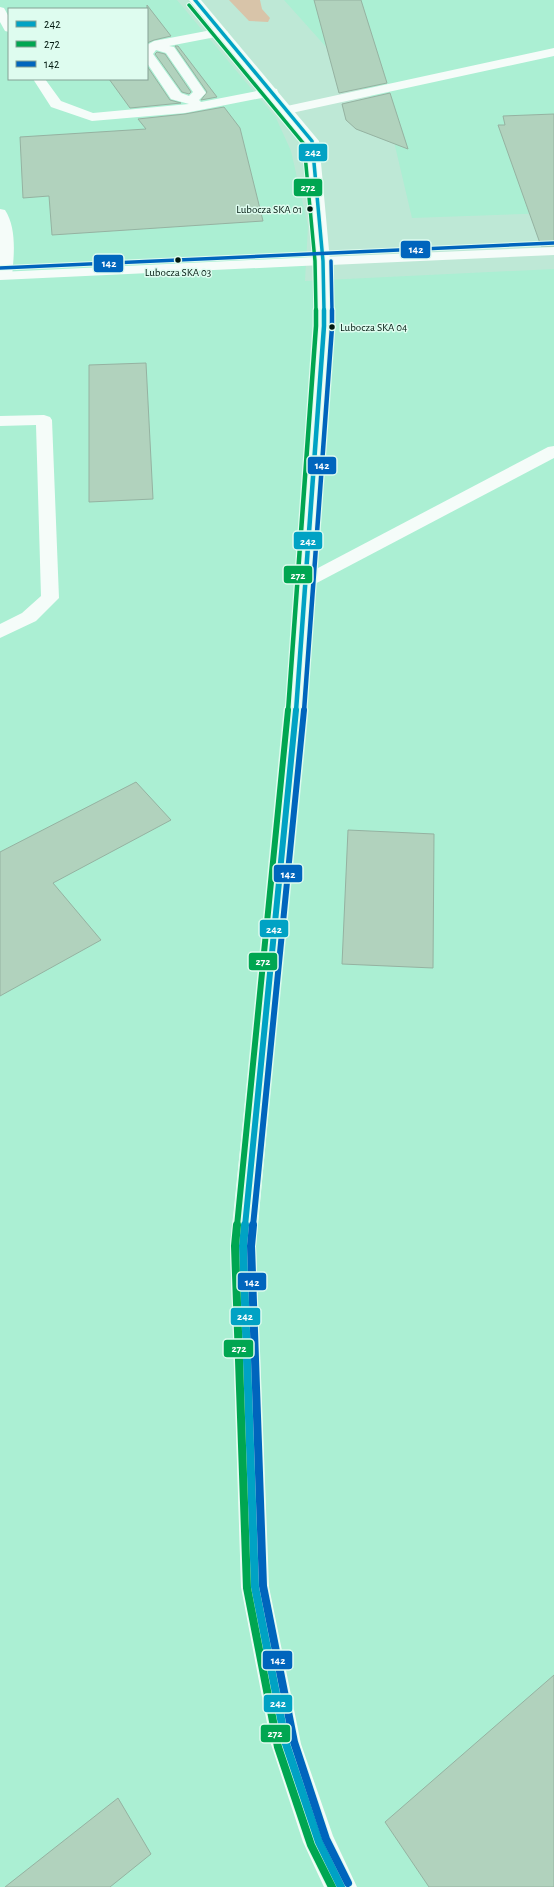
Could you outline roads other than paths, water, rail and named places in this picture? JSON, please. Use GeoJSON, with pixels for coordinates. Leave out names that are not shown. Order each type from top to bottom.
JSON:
{"type":"FeatureCollection","features":[{"type":"Feature","properties":{"kind":"street"},"geometry":{"type":"LineString","coordinates":[[195,0],[312,141],[323,261],[324,326],[296,708],[244,1254],[255,1587],[286,1744],[319,1842],[341,1887]]}},
{"type":"Feature","properties":{"kind":"street"},"geometry":{"type":"LineString","coordinates":[[0,11],[8,26]]}},
{"type":"Feature","properties":{"kind":"street"},"geometry":{"type":"LineString","coordinates":[[149,51],[222,32]]}},
{"type":"Feature","properties":{"kind":"street"},"geometry":{"type":"LineString","coordinates":[[149,51],[170,50],[200,92],[195,103]]}},
{"type":"Feature","properties":{"kind":"street"},"geometry":{"type":"LineString","coordinates":[[149,51],[176,96],[195,103]]}},
{"type":"Feature","properties":{"kind":"street"},"geometry":{"type":"LineString","coordinates":[[287,110],[554,52]]}},
{"type":"Feature","properties":{"kind":"street"},"geometry":{"type":"LineString","coordinates":[[41,80],[56,104],[92,117],[174,110],[195,103],[272,92]]}},
{"type":"Feature","properties":{"kind":"street"},"geometry":{"type":"LineString","coordinates":[[0,213],[6,226],[7,259],[3,276],[554,251]]}},
{"type":"Feature","properties":{"kind":"street"},"geometry":{"type":"LineString","coordinates":[[0,421],[44,420],[50,598],[29,617],[0,632]]}},
{"type":"Feature","properties":{"kind":"street"},"geometry":{"type":"LineString","coordinates":[[306,582],[554,451]]}},
{"type":"Feature","properties":{"kind":"place","name":"Lubocza SKA 01"},"geometry":{"type":"Point","coordinates":[310,209]}},
{"type":"Feature","properties":{"kind":"place","name":"Lubocza SKA 03"},"geometry":{"type":"Point","coordinates":[178,260]}},
{"type":"Feature","properties":{"kind":"place","name":"Lubocza SKA 04"},"geometry":{"type":"Point","coordinates":[332,327]}}]}
